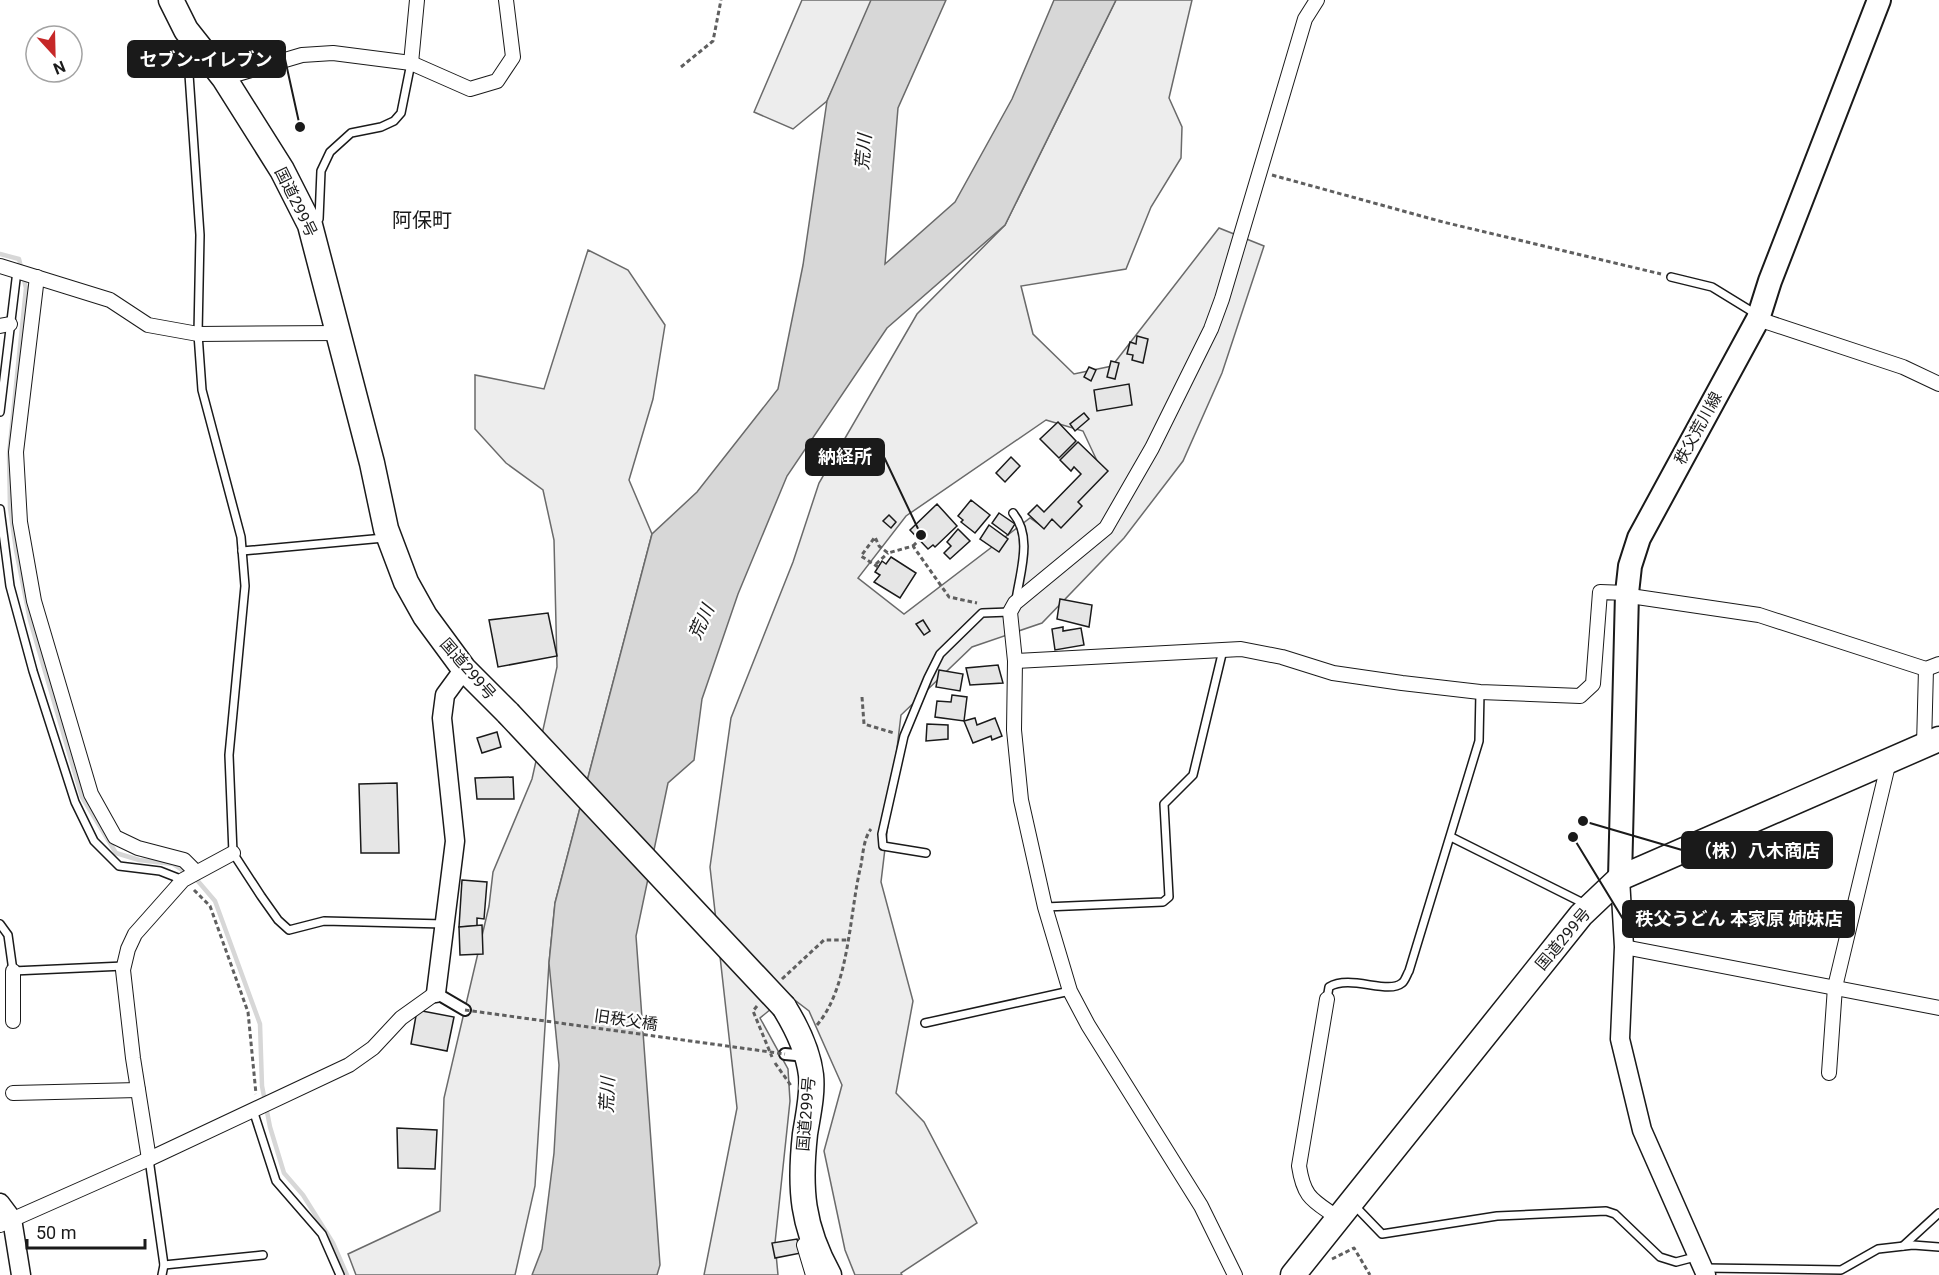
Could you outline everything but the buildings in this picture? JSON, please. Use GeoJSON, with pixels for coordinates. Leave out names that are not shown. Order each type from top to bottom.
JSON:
{"type":"FeatureCollection","features":[{"type":"Feature","properties":{"kind":"highway","name":"国道299号"},"geometry":{"type":"LineString","coordinates":[[171,0],[186,30],[224,78],[282,170],[310,225],[389,537],[406,582],[425,616],[464,669],[784,1007],[798,1051],[811,1077],[802,1163],[802,1202],[813,1247],[829,1275]]}},
{"type":"Feature","properties":{"kind":"highway","name":"国道299号"},"geometry":{"type":"LineString","coordinates":[[1298,1269],[1590,906],[1620,878],[1931,742]]}},
{"type":"Feature","properties":{"kind":"main road","name":"秩父荒川線"},"geometry":{"type":"LineString","coordinates":[[1620,878],[1627,593],[1630,566],[1640,538],[1758,317],[1879,0]]}},
{"type":"Feature","properties":{"kind":"street"},"geometry":{"type":"LineString","coordinates":[[411,63],[417,0]]}},
{"type":"Feature","properties":{"kind":"street"},"geometry":{"type":"LineString","coordinates":[[224,78],[313,54],[333,53],[411,63],[470,89],[497,81],[513,57],[506,0]]}},
{"type":"Feature","properties":{"kind":"street"},"geometry":{"type":"LineString","coordinates":[[1235,1275],[1201,1206],[1088,1025],[1070,991],[1045,907],[1021,800],[1014,730],[1013,607],[1106,528],[1152,448],[1211,329],[1305,19],[1317,0]]}},
{"type":"Feature","properties":{"kind":"street"},"geometry":{"type":"LineString","coordinates":[[0,266],[110,300],[148,325],[198,334],[339,333]]}},
{"type":"Feature","properties":{"kind":"street"},"geometry":{"type":"LineString","coordinates":[[37,277],[16,452],[20,522],[34,601],[91,794],[115,837],[138,848],[184,860],[195,871]]}},
{"type":"Feature","properties":{"kind":"street"},"geometry":{"type":"LineString","coordinates":[[1758,317],[1904,367],[1939,384]]}},
{"type":"Feature","properties":{"kind":"street"},"geometry":{"type":"LineString","coordinates":[[1015,661],[1241,649],[1282,657],[1333,673],[1480,692],[1580,696],[1593,684],[1600,592],[1627,593],[1637,597],[1759,615],[1933,666],[1931,742]]}},
{"type":"Feature","properties":{"kind":"street"},"geometry":{"type":"LineString","coordinates":[[6,1222],[149,1160],[349,1065],[373,1048],[401,1018],[436,993],[455,841],[442,718],[445,695],[464,669]]}},
{"type":"Feature","properties":{"kind":"street"},"geometry":{"type":"LineString","coordinates":[[1829,1073],[1836,987],[1889,761]]}},
{"type":"Feature","properties":{"kind":"street"},"geometry":{"type":"LineString","coordinates":[[149,1160],[138,1090],[124,966],[135,934],[183,880],[195,871],[233,853]]}},
{"type":"Feature","properties":{"kind":"street"},"geometry":{"type":"LineString","coordinates":[[1620,878],[1624,947],[1620,1039],[1642,1130],[1702,1267]]}},
{"type":"Feature","properties":{"kind":"street"},"geometry":{"type":"LineString","coordinates":[[1624,947],[1939,1008]]}},
{"type":"Feature","properties":{"kind":"street"},"geometry":{"type":"LineString","coordinates":[[13,971],[13,1022]]}},
{"type":"Feature","properties":{"kind":"street"},"geometry":{"type":"LineString","coordinates":[[436,993],[465,1010]]}},
{"type":"Feature","properties":{"kind":"street"},"geometry":{"type":"LineString","coordinates":[[1327,999],[1299,1166],[1302,1187],[1309,1197],[1345,1210]]}},
{"type":"Feature","properties":{"kind":"street"},"geometry":{"type":"LineString","coordinates":[[13,1093],[138,1090]]}},
{"type":"Feature","properties":{"kind":"street"},"geometry":{"type":"LineString","coordinates":[[802,1202],[804,1244],[813,1275]]}},
{"type":"Feature","properties":{"kind":"street"},"geometry":{"type":"LineString","coordinates":[[0,1203],[21,1275]]}},
{"type":"Feature","properties":{"kind":"lane"},"geometry":{"type":"LineString","coordinates":[[186,30],[200,234],[198,334],[202,390],[241,537],[245,586],[230,755],[233,853],[266,904],[289,930],[324,921],[445,924]]}},
{"type":"Feature","properties":{"kind":"lane"},"geometry":{"type":"LineString","coordinates":[[310,225],[319,219],[321,171],[330,152],[351,133],[381,127],[394,121],[401,112],[411,63]]}},
{"type":"Feature","properties":{"kind":"lane"},"geometry":{"type":"LineString","coordinates":[[0,410],[5,325],[16,271]]}},
{"type":"Feature","properties":{"kind":"lane"},"geometry":{"type":"LineString","coordinates":[[1671,277],[1712,287],[1758,317]]}},
{"type":"Feature","properties":{"kind":"lane"},"geometry":{"type":"LineString","coordinates":[[0,509],[10,586],[75,802],[94,841],[119,866],[160,871],[183,880]]}},
{"type":"Feature","properties":{"kind":"lane"},"geometry":{"type":"LineString","coordinates":[[926,853],[883,846],[882,834],[891,803],[904,736],[940,654],[982,613],[1013,607],[1024,543],[1021,523],[1013,513]]}},
{"type":"Feature","properties":{"kind":"lane"},"geometry":{"type":"LineString","coordinates":[[242,551],[389,537]]}},
{"type":"Feature","properties":{"kind":"lane"},"geometry":{"type":"LineString","coordinates":[[1045,907],[1163,902],[1168,897],[1164,804],[1193,775],[1222,650]]}},
{"type":"Feature","properties":{"kind":"lane"},"geometry":{"type":"LineString","coordinates":[[1327,999],[1329,987],[1335,983],[1349,981],[1393,986],[1402,983],[1409,971],[1479,741],[1480,692]]}},
{"type":"Feature","properties":{"kind":"lane"},"geometry":{"type":"LineString","coordinates":[[1451,837],[1590,906]]}},
{"type":"Feature","properties":{"kind":"lane"},"geometry":{"type":"LineString","coordinates":[[0,924],[8,935],[13,971],[124,966]]}},
{"type":"Feature","properties":{"kind":"lane"},"geometry":{"type":"LineString","coordinates":[[925,1023],[1070,991]]}},
{"type":"Feature","properties":{"kind":"lane"},"geometry":{"type":"LineString","coordinates":[[256,1109],[276,1181],[322,1234],[340,1275]]}},
{"type":"Feature","properties":{"kind":"lane"},"geometry":{"type":"LineString","coordinates":[[149,1160],[164,1265],[162,1275]]}},
{"type":"Feature","properties":{"kind":"lane"},"geometry":{"type":"LineString","coordinates":[[1345,1210],[1382,1234],[1497,1216],[1606,1211],[1615,1215],[1660,1257],[1702,1267],[1841,1273],[1878,1249],[1902,1246],[1939,1247]]}},
{"type":"Feature","properties":{"kind":"lane"},"geometry":{"type":"LineString","coordinates":[[1902,1246],[1939,1213]]}},
{"type":"Feature","properties":{"kind":"lane"},"geometry":{"type":"LineString","coordinates":[[164,1265],[263,1255]]}},
{"type":"Feature","properties":{"kind":"path"},"geometry":{"type":"LineString","coordinates":[[681,67],[713,41],[721,0]]}},
{"type":"Feature","properties":{"kind":"path"},"geometry":{"type":"LineString","coordinates":[[1260,172],[1443,222],[1671,277]]}},
{"type":"Feature","properties":{"kind":"path"},"geometry":{"type":"LineString","coordinates":[[888,553],[879,546],[875,537],[861,556],[877,566],[888,553],[913,546],[919,540]]}},
{"type":"Feature","properties":{"kind":"path"},"geometry":{"type":"LineString","coordinates":[[913,546],[949,597],[984,604]]}},
{"type":"Feature","properties":{"kind":"path"},"geometry":{"type":"LineString","coordinates":[[862,697],[864,724],[904,736]]}},
{"type":"Feature","properties":{"kind":"path"},"geometry":{"type":"LineString","coordinates":[[798,1051],[830,1010],[848,940],[868,832],[891,803]]}},
{"type":"Feature","properties":{"kind":"path"},"geometry":{"type":"LineString","coordinates":[[183,880],[210,906],[248,1012],[256,1109]]}},
{"type":"Feature","properties":{"kind":"path","name":"旧秩父橋"},"geometry":{"type":"LineString","coordinates":[[465,1010],[798,1051]]}},
{"type":"Feature","properties":{"kind":"path"},"geometry":{"type":"LineString","coordinates":[[1298,1269],[1318,1266],[1354,1248],[1370,1275]]}},
{"type":"Feature","properties":{"kind":"shaded area"},"geometry":{"type":"Polygon","coordinates":[[[802,0],[875,0],[827,101],[793,129],[754,112],[802,0]]]}},
{"type":"Feature","properties":{"kind":"shaded area"},"geometry":{"type":"Polygon","coordinates":[[[1116,0],[1192,0],[1169,98],[1182,127],[1181,158],[1151,207],[1126,269],[1021,286],[1033,334],[1074,374],[1112,366],[1219,228],[1264,246],[1222,373],[1183,461],[1124,538],[1042,623],[972,647],[901,715],[881,882],[913,1001],[896,1093],[924,1122],[977,1223],[901,1273],[902,1275],[855,1275],[845,1250],[824,1151],[842,1085],[809,1011],[788,995],[760,1018],[788,1069],[790,1101],[775,1243],[778,1275],[704,1275],[737,1108],[710,867],[731,718],[793,562],[819,483],[917,314],[1005,225],[1116,0]],[[1046,420],[906,516],[858,578],[904,614],[1030,518],[1043,527],[1099,465],[1083,431],[1046,420]]]}},
{"type":"Feature","properties":{"kind":"shaded area"},"geometry":{"type":"Polygon","coordinates":[[[588,250],[628,270],[665,325],[653,399],[629,480],[652,534],[555,903],[535,1186],[515,1275],[356,1275],[348,1254],[440,1211],[444,1098],[489,906],[493,872],[532,779],[557,667],[554,540],[543,490],[506,463],[475,429],[475,375],[544,389],[588,250]]]}},
{"type":"Feature","properties":{"kind":"water","name":"荒川"},"geometry":{"type":"Polygon","coordinates":[[[871,0],[946,0],[898,108],[885,264],[955,202],[1012,99],[1054,0],[1116,0],[1005,225],[887,328],[787,476],[738,594],[702,699],[694,760],[668,783],[636,936],[660,1265],[657,1275],[532,1275],[542,1249],[554,1153],[559,1065],[549,963],[555,903],[652,534],[697,492],[778,389],[803,265],[827,101],[871,0]]]}},
{"type":"Feature","properties":{"kind":"waterway"},"geometry":{"type":"LineString","coordinates":[[0,254],[19,259],[26,288],[9,454],[10,508],[16,550],[30,620],[82,797],[116,853],[139,860],[173,864],[197,880],[215,901],[260,1024],[262,1086],[270,1127],[284,1173],[303,1195],[333,1243],[347,1275]]}},
{"type":"Feature","properties":{"kind":"place","name":"セブン-イレブン"},"geometry":{"type":"Point","coordinates":[300,127]}},
{"type":"Feature","properties":{"kind":"place","name":"納経所"},"geometry":{"type":"Point","coordinates":[921,535]}},
{"type":"Feature","properties":{"kind":"place","name":"（株）八木商店"},"geometry":{"type":"Point","coordinates":[1583,821]}},
{"type":"Feature","properties":{"kind":"place","name":"秩父うどん 本家原 姉妹店"},"geometry":{"type":"Point","coordinates":[1573,837]}},
{"type":"Feature","properties":{"kind":"district","name":"阿保町"},"geometry":{"type":"Point","coordinates":[422,220]}}]}
